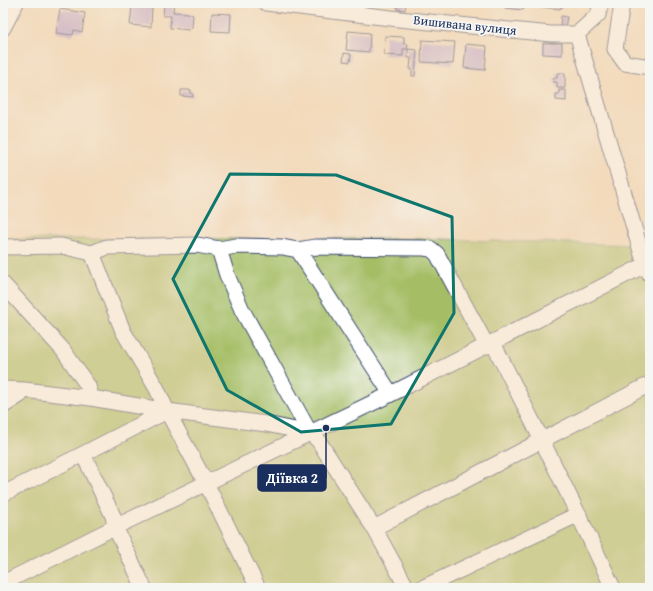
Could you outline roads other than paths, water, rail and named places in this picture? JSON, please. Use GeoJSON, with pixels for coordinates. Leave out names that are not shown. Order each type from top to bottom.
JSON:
{"type":"FeatureCollection","features":[{"type":"Feature","properties":{"kind":"street"},"geometry":{"type":"LineString","coordinates":[[3,28],[16,3]]}},
{"type":"Feature","properties":{"kind":"street","name":"Вишивана вулиця"},"geometry":{"type":"LineString","coordinates":[[266,3],[399,19],[543,33],[576,34]]}},
{"type":"Feature","properties":{"kind":"street"},"geometry":{"type":"LineString","coordinates":[[3,583],[115,527],[391,394],[490,344],[647,270],[576,34],[598,15],[601,3]]}},
{"type":"Feature","properties":{"kind":"street"},"geometry":{"type":"LineString","coordinates":[[622,3],[615,49],[625,63],[650,67]]}},
{"type":"Feature","properties":{"kind":"street"},"geometry":{"type":"LineString","coordinates":[[3,247],[61,246],[92,253],[115,247],[197,246],[219,249],[236,246],[282,247],[298,250],[316,247],[431,249],[437,254],[490,344],[543,440],[613,588]]}},
{"type":"Feature","properties":{"kind":"street"},"geometry":{"type":"LineString","coordinates":[[219,249],[227,276],[242,310],[310,433],[318,440],[374,528],[408,588]]}},
{"type":"Feature","properties":{"kind":"street"},"geometry":{"type":"LineString","coordinates":[[298,250],[391,394]]}},
{"type":"Feature","properties":{"kind":"street"},"geometry":{"type":"LineString","coordinates":[[92,253],[123,331],[158,389],[167,411],[206,483],[258,588]]}},
{"type":"Feature","properties":{"kind":"street"},"geometry":{"type":"LineString","coordinates":[[3,284],[63,350],[88,386],[91,398]]}},
{"type":"Feature","properties":{"kind":"street"},"geometry":{"type":"LineString","coordinates":[[374,528],[646,386]]}},
{"type":"Feature","properties":{"kind":"street"},"geometry":{"type":"LineString","coordinates":[[3,389],[91,398],[167,411],[266,424],[310,433]]}},
{"type":"Feature","properties":{"kind":"street"},"geometry":{"type":"LineString","coordinates":[[3,406],[24,390]]}},
{"type":"Feature","properties":{"kind":"street"},"geometry":{"type":"LineString","coordinates":[[3,494],[167,411]]}},
{"type":"Feature","properties":{"kind":"street"},"geometry":{"type":"LineString","coordinates":[[83,454],[113,516],[115,527],[144,588]]}},
{"type":"Feature","properties":{"kind":"street"},"geometry":{"type":"LineString","coordinates":[[422,588],[579,514]]}},
{"type":"Feature","properties":{"kind":"place","name":"Діївка 2"},"geometry":{"type":"Point","coordinates":[326,428]}}]}
